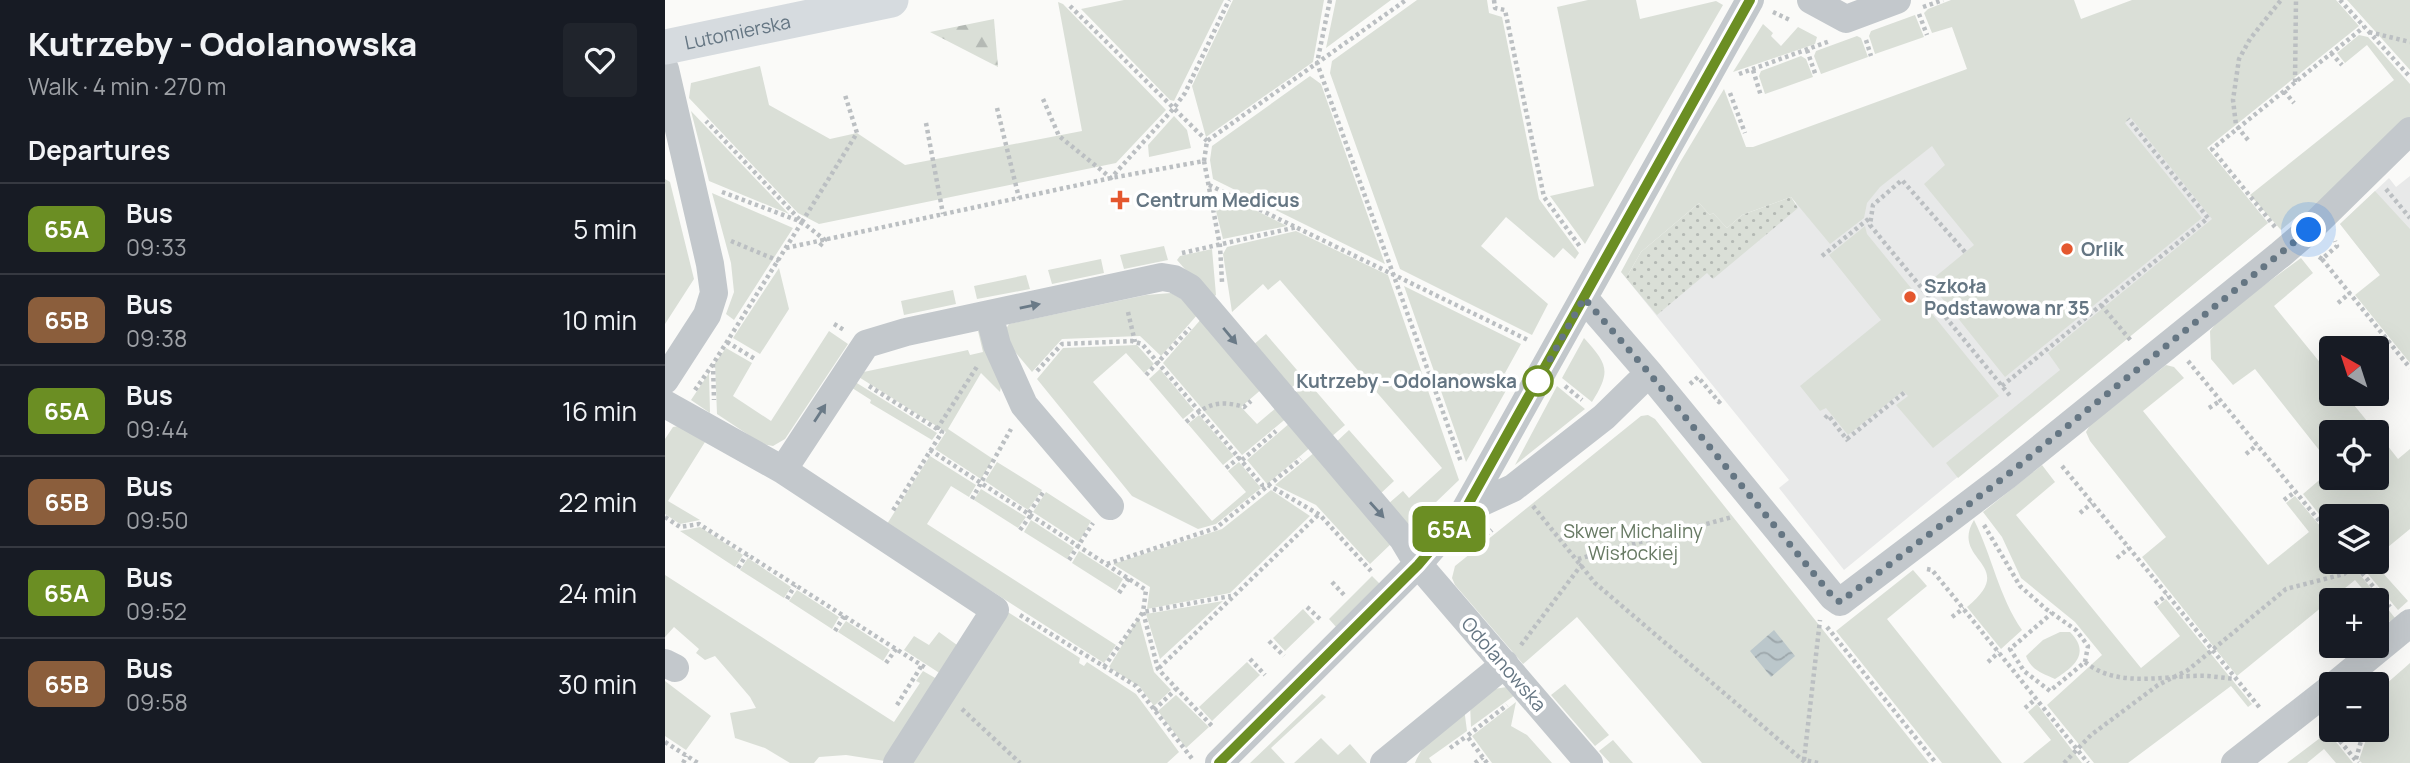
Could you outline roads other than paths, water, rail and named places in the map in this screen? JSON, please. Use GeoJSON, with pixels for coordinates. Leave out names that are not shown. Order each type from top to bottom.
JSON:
{"type":"FeatureCollection","features":[{"type":"Feature","properties":{"kind":"main road","name":"Lutomierska"},"geometry":{"type":"LineString","coordinates":[[665,47],[809,8],[891,0]]}},
{"type":"Feature","properties":{"kind":"street"},"geometry":{"type":"LineString","coordinates":[[1219,763],[1418,565],[1465,510],[1584,298],[1718,75],[1750,0]]}},
{"type":"Feature","properties":{"kind":"street"},"geometry":{"type":"LineString","coordinates":[[1811,0],[1846,19],[1897,0]]}},
{"type":"Feature","properties":{"kind":"street"},"geometry":{"type":"LineString","coordinates":[[665,69],[711,264],[714,293],[707,315],[665,380]]}},
{"type":"Feature","properties":{"kind":"street"},"geometry":{"type":"LineString","coordinates":[[1584,298],[1833,597],[1840,602],[1969,504],[2291,246],[2410,131]]}},
{"type":"Feature","properties":{"kind":"street","name":"Odolanowska"},"geometry":{"type":"LineString","coordinates":[[783,470],[866,344],[906,332],[1162,277],[1174,279],[1190,288],[1403,539],[1418,565],[1512,655],[1527,690],[1589,763]]}},
{"type":"Feature","properties":{"kind":"street"},"geometry":{"type":"LineString","coordinates":[[989,314],[997,345],[1024,404],[1102,514]]}},
{"type":"Feature","properties":{"kind":"street"},"geometry":{"type":"LineString","coordinates":[[1465,510],[1513,488],[1604,417],[1649,373]]}},
{"type":"Feature","properties":{"kind":"street"},"geometry":{"type":"LineString","coordinates":[[672,408],[783,470],[995,610],[939,682],[897,763]]}},
{"type":"Feature","properties":{"kind":"street"},"geometry":{"type":"LineString","coordinates":[[2351,672],[2408,625]]}},
{"type":"Feature","properties":{"kind":"street"},"geometry":{"type":"LineString","coordinates":[[1384,763],[1466,697],[1512,655]]}},
{"type":"Feature","properties":{"kind":"street"},"geometry":{"type":"LineString","coordinates":[[2235,763],[2319,698]]}},
{"type":"Feature","properties":{"kind":"water"},"geometry":{"type":"Polygon","coordinates":[[[1774,630],[1795,656],[1771,677],[1750,651],[1774,630]]]}},
{"type":"Feature","properties":{"kind":"place","name":"Centrum Medicus"},"geometry":{"type":"Point","coordinates":[1120,200]}},
{"type":"Feature","properties":{"kind":"place","name":"Orlik"},"geometry":{"type":"Point","coordinates":[2067,249]}},
{"type":"Feature","properties":{"kind":"place","name":"Szkoła Podstawowa nr 35"},"geometry":{"type":"Point","coordinates":[1910,297]}},
{"type":"Feature","properties":{"kind":"place","name":"Kutrzeby - Odolanowska"},"geometry":{"type":"Point","coordinates":[1538,381]}},
{"type":"Feature","properties":{"kind":"park label","name":"Skwer Michaliny Wisłockiej"},"geometry":{"type":"Point","coordinates":[1633,542]}}]}
